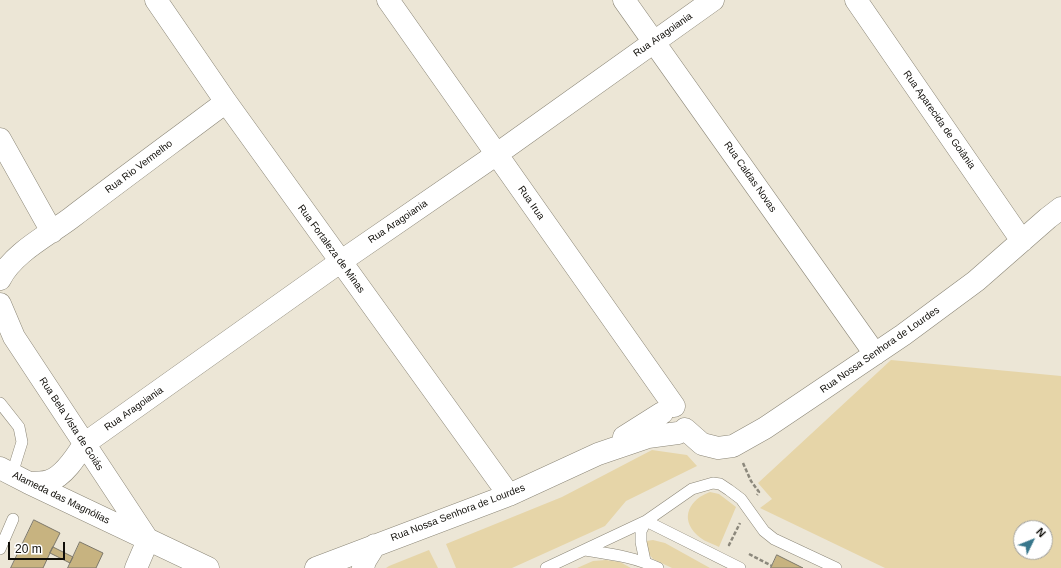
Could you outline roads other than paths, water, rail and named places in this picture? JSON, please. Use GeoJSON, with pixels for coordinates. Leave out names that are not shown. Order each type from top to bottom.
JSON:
{"type":"FeatureCollection","features":[{"type":"Feature","properties":{"kind":"street","name":"Rua Fortaleza de Minas"},"geometry":{"type":"LineString","coordinates":[[156,0],[226,102],[340,262],[509,495]]}},
{"type":"Feature","properties":{"kind":"street","name":"Rua Irua"},"geometry":{"type":"LineString","coordinates":[[388,0],[497,154],[668,409]]}},
{"type":"Feature","properties":{"kind":"street","name":"Rua Caldas Novas"},"geometry":{"type":"LineString","coordinates":[[624,0],[875,354]]}},
{"type":"Feature","properties":{"kind":"street","name":"Rua Aragoiania"},"geometry":{"type":"LineString","coordinates":[[84,444],[340,262],[497,154],[713,0]]}},
{"type":"Feature","properties":{"kind":"street","name":"Rua Aparecida de Goiânia"},"geometry":{"type":"LineString","coordinates":[[856,0],[1022,241]]}},
{"type":"Feature","properties":{"kind":"street","name":"Rua Rio Vermelho"},"geometry":{"type":"LineString","coordinates":[[52,232],[226,102]]}},
{"type":"Feature","properties":{"kind":"street"},"geometry":{"type":"LineString","coordinates":[[0,139],[52,232],[22,252],[5,269],[0,279]]}},
{"type":"Feature","properties":{"kind":"street","name":"Rua Nossa Senhora de Lourdes"},"geometry":{"type":"LineString","coordinates":[[316,568],[509,495],[598,454],[648,437],[681,431],[702,444],[718,448],[733,446],[765,428],[903,335],[976,281],[1061,208]]}},
{"type":"Feature","properties":{"kind":"street","name":"Rua Bela Vista de Goiás"},"geometry":{"type":"LineString","coordinates":[[0,304],[14,338],[148,540]]}},
{"type":"Feature","properties":{"kind":"street","name":"Rua Nossa Senhora de Lourdes"},"geometry":{"type":"LineString","coordinates":[[598,454],[668,409]]}},
{"type":"Feature","properties":{"kind":"street"},"geometry":{"type":"LineString","coordinates":[[668,409],[660,417],[661,427],[668,433],[681,431]]}},
{"type":"Feature","properties":{"kind":"street"},"geometry":{"type":"LineString","coordinates":[[14,475],[49,481],[64,471],[76,458],[84,444]]}},
{"type":"Feature","properties":{"kind":"street","name":"Alameda das Magnólias"},"geometry":{"type":"LineString","coordinates":[[14,475],[208,568]]}},
{"type":"Feature","properties":{"kind":"street"},"geometry":{"type":"LineString","coordinates":[[136,568],[148,540]]}},
{"type":"Feature","properties":{"kind":"street"},"geometry":{"type":"LineString","coordinates":[[363,568],[375,545]]}},
{"type":"Feature","properties":{"kind":"lane"},"geometry":{"type":"LineString","coordinates":[[0,403],[19,427],[22,442],[14,475]]}},
{"type":"Feature","properties":{"kind":"lane"},"geometry":{"type":"LineString","coordinates":[[546,568],[646,521],[692,489],[712,483],[720,484],[740,499],[764,531],[774,539],[836,568]]}},
{"type":"Feature","properties":{"kind":"lane"},"geometry":{"type":"LineString","coordinates":[[0,549],[14,519]]}},
{"type":"Feature","properties":{"kind":"lane"},"geometry":{"type":"LineString","coordinates":[[645,561],[641,542],[641,532],[646,521]]}},
{"type":"Feature","properties":{"kind":"lane"},"geometry":{"type":"LineString","coordinates":[[646,521],[740,568]]}},
{"type":"Feature","properties":{"kind":"lane"},"geometry":{"type":"LineString","coordinates":[[585,550],[620,555],[645,561],[658,568]]}}]}
